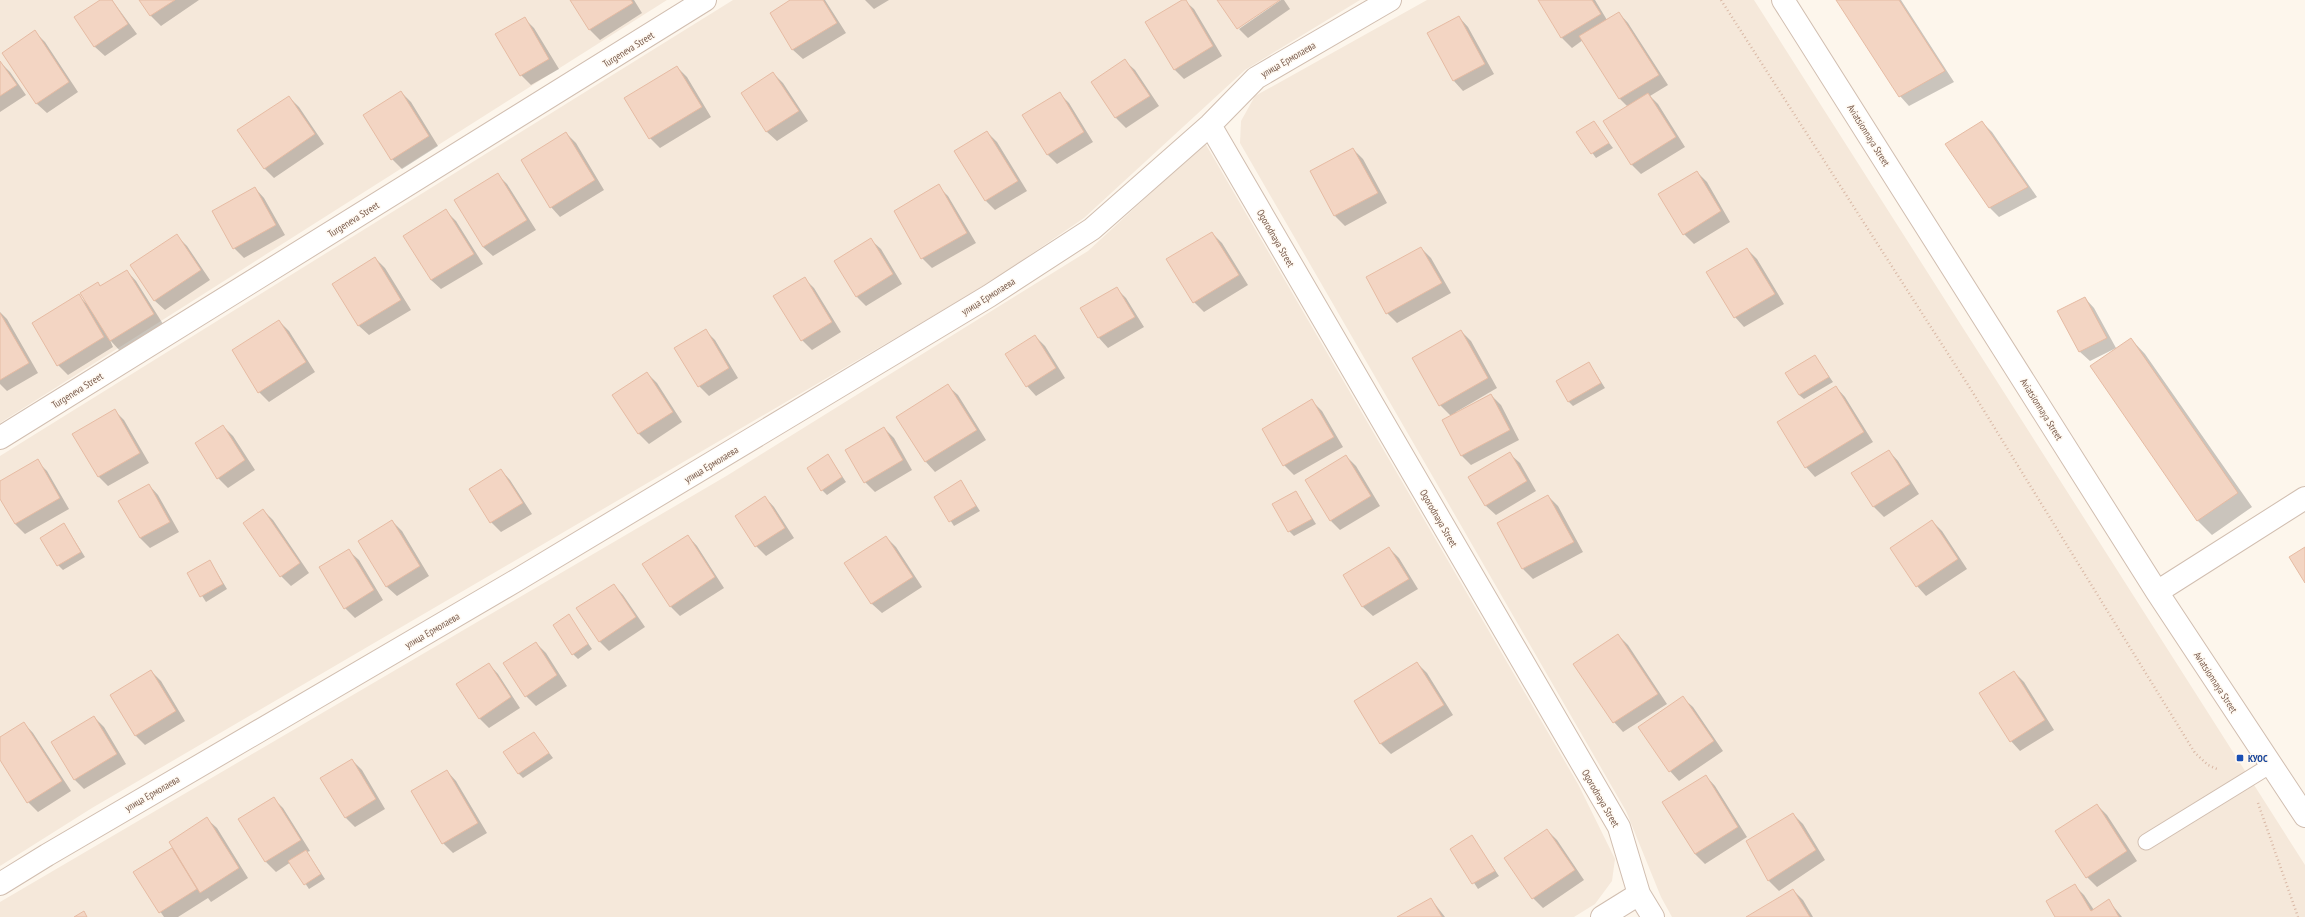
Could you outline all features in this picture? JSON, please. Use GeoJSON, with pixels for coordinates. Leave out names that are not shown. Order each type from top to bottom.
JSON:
{"type":"FeatureCollection","features":[{"type":"Feature","properties":{"kind":"street","name":"Turgeneva Street"},"geometry":{"type":"LineString","coordinates":[[0,438],[705,0]]}},
{"type":"Feature","properties":{"kind":"street","name":"улица Ермолаева"},"geometry":{"type":"LineString","coordinates":[[0,884],[53,851],[517,580],[989,296],[1092,229],[1210,125],[1256,78],[1390,0]]}},
{"type":"Feature","properties":{"kind":"street","name":"Aviatsionnaya Street"},"geometry":{"type":"LineString","coordinates":[[1783,0],[2157,592],[2305,816]]}},
{"type":"Feature","properties":{"kind":"street","name":"Ogorodnaya Street"},"geometry":{"type":"LineString","coordinates":[[1210,125],[1619,827],[1639,894],[1653,917]]}},
{"type":"Feature","properties":{"kind":"street"},"geometry":{"type":"LineString","coordinates":[[2157,592],[2305,498]]}},
{"type":"Feature","properties":{"kind":"street"},"geometry":{"type":"LineString","coordinates":[[1602,917],[1639,894]]}},
{"type":"Feature","properties":{"kind":"lane"},"geometry":{"type":"LineString","coordinates":[[2146,842],[2271,765]]}},
{"type":"Feature","properties":{"kind":"path"},"geometry":{"type":"LineString","coordinates":[[1721,0],[1970,388],[2195,753],[2208,765],[2248,778],[2298,917]]}},
{"type":"Feature","properties":{"kind":"shaded area"},"geometry":{"type":"Polygon","coordinates":[[[0,0],[667,0],[0,423],[0,0]]]}},
{"type":"Feature","properties":{"kind":"shaded area"},"geometry":{"type":"Polygon","coordinates":[[[733,0],[1360,0],[1245,70],[1084,218],[986,285],[92,808],[0,866],[0,456],[733,0]]]}},
{"type":"Feature","properties":{"kind":"shaded area"},"geometry":{"type":"Polygon","coordinates":[[[1427,0],[1754,0],[2305,865],[2305,917],[1672,917],[1661,897],[1626,811],[1240,143],[1241,121],[1255,96],[1427,0]]]}},
{"type":"Feature","properties":{"kind":"shaded area"},"geometry":{"type":"Polygon","coordinates":[[[1205,143],[1578,784],[1615,859],[1612,881],[1595,904],[1574,917],[0,917],[0,902],[728,475],[1088,251],[1205,143]]]}},
{"type":"Feature","properties":{"kind":"building"},"geometry":{"type":"Polygon","coordinates":[[[100,0],[112,0],[128,24],[94,47],[74,17],[100,0]]]}},
{"type":"Feature","properties":{"kind":"building"},"geometry":{"type":"Polygon","coordinates":[[[139,0],[175,0],[150,16],[139,0]]]}},
{"type":"Feature","properties":{"kind":"building"},"geometry":{"type":"Polygon","coordinates":[[[570,0],[631,0],[633,3],[589,30],[570,0]]]}},
{"type":"Feature","properties":{"kind":"building"},"geometry":{"type":"Polygon","coordinates":[[[790,0],[823,0],[837,23],[792,50],[770,13],[790,0]]]}},
{"type":"Feature","properties":{"kind":"building"},"geometry":{"type":"Polygon","coordinates":[[[1182,0],[1186,0],[1213,46],[1174,70],[1145,22],[1182,0]]]}},
{"type":"Feature","properties":{"kind":"building"},"geometry":{"type":"Polygon","coordinates":[[[1217,0],[1280,0],[1237,29],[1217,0]]]}},
{"type":"Feature","properties":{"kind":"building"},"geometry":{"type":"Polygon","coordinates":[[[1538,0],[1592,0],[1601,14],[1561,38],[1538,0]]]}},
{"type":"Feature","properties":{"kind":"building"},"geometry":{"type":"Polygon","coordinates":[[[1836,0],[1899,0],[1945,71],[1899,97],[1836,0]]]}},
{"type":"Feature","properties":{"kind":"building"},"geometry":{"type":"Polygon","coordinates":[[[1619,12],[1659,75],[1619,99],[1579,36],[1619,12]]]}},
{"type":"Feature","properties":{"kind":"building"},"geometry":{"type":"Polygon","coordinates":[[[1459,16],[1485,64],[1453,81],[1427,33],[1459,16]]]}},
{"type":"Feature","properties":{"kind":"building"},"geometry":{"type":"Polygon","coordinates":[[[525,17],[549,59],[520,76],[495,34],[525,17]]]}},
{"type":"Feature","properties":{"kind":"building"},"geometry":{"type":"Polygon","coordinates":[[[35,30],[69,82],[36,104],[2,53],[35,30]]]}},
{"type":"Feature","properties":{"kind":"building"},"geometry":{"type":"Polygon","coordinates":[[[1125,59],[1150,96],[1115,118],[1091,82],[1125,59]]]}},
{"type":"Feature","properties":{"kind":"building"},"geometry":{"type":"Polygon","coordinates":[[[0,61],[17,85],[0,96],[0,61]]]}},
{"type":"Feature","properties":{"kind":"building"},"geometry":{"type":"Polygon","coordinates":[[[677,66],[702,107],[649,139],[624,98],[677,66]]]}},
{"type":"Feature","properties":{"kind":"building"},"geometry":{"type":"Polygon","coordinates":[[[773,72],[799,111],[766,132],[741,93],[773,72]]]}},
{"type":"Feature","properties":{"kind":"building"},"geometry":{"type":"Polygon","coordinates":[[[401,91],[429,136],[391,160],[363,115],[401,91]]]}},
{"type":"Feature","properties":{"kind":"building"},"geometry":{"type":"Polygon","coordinates":[[[1060,92],[1084,132],[1047,155],[1022,115],[1060,92]]]}},
{"type":"Feature","properties":{"kind":"building"},"geometry":{"type":"Polygon","coordinates":[[[1648,93],[1676,137],[1631,165],[1603,121],[1648,93]]]}},
{"type":"Feature","properties":{"kind":"building"},"geometry":{"type":"Polygon","coordinates":[[[289,96],[315,134],[264,169],[237,130],[289,96]]]}},
{"type":"Feature","properties":{"kind":"building"},"geometry":{"type":"Polygon","coordinates":[[[1594,121],[1609,143],[1591,154],[1576,132],[1594,121]]]}},
{"type":"Feature","properties":{"kind":"building"},"geometry":{"type":"Polygon","coordinates":[[[1982,121],[2028,187],[1989,208],[1945,144],[1982,121]]]}},
{"type":"Feature","properties":{"kind":"building"},"geometry":{"type":"Polygon","coordinates":[[[987,131],[1018,181],[985,201],[954,151],[987,131]]]}},
{"type":"Feature","properties":{"kind":"building"},"geometry":{"type":"Polygon","coordinates":[[[566,132],[595,180],[550,208],[521,160],[566,132]]]}},
{"type":"Feature","properties":{"kind":"building"},"geometry":{"type":"Polygon","coordinates":[[[1353,148],[1378,193],[1334,216],[1310,171],[1353,148]]]}},
{"type":"Feature","properties":{"kind":"building"},"geometry":{"type":"Polygon","coordinates":[[[1697,171],[1721,211],[1683,235],[1658,194],[1697,171]]]}},
{"type":"Feature","properties":{"kind":"building"},"geometry":{"type":"Polygon","coordinates":[[[498,173],[527,220],[483,247],[454,200],[498,173]]]}},
{"type":"Feature","properties":{"kind":"building"},"geometry":{"type":"Polygon","coordinates":[[[939,184],[967,233],[921,259],[894,211],[939,184]]]}},
{"type":"Feature","properties":{"kind":"building"},"geometry":{"type":"Polygon","coordinates":[[[255,187],[276,225],[233,249],[212,211],[255,187]]]}},
{"type":"Feature","properties":{"kind":"building"},"geometry":{"type":"Polygon","coordinates":[[[446,209],[474,254],[431,280],[403,236],[446,209]]]}},
{"type":"Feature","properties":{"kind":"building"},"geometry":{"type":"Polygon","coordinates":[[[1212,232],[1239,275],[1193,303],[1166,259],[1212,232]]]}},
{"type":"Feature","properties":{"kind":"building"},"geometry":{"type":"Polygon","coordinates":[[[177,234],[201,270],[154,301],[130,265],[177,234]]]}},
{"type":"Feature","properties":{"kind":"building"},"geometry":{"type":"Polygon","coordinates":[[[871,238],[893,274],[856,297],[834,261],[871,238]]]}},
{"type":"Feature","properties":{"kind":"building"},"geometry":{"type":"Polygon","coordinates":[[[1421,247],[1442,283],[1386,314],[1366,277],[1421,247]]]}},
{"type":"Feature","properties":{"kind":"building"},"geometry":{"type":"Polygon","coordinates":[[[1747,248],[1775,294],[1734,318],[1706,272],[1747,248]]]}},
{"type":"Feature","properties":{"kind":"building"},"geometry":{"type":"Polygon","coordinates":[[[375,257],[401,300],[358,326],[332,284],[375,257]]]}},
{"type":"Feature","properties":{"kind":"building"},"geometry":{"type":"Polygon","coordinates":[[[127,270],[154,314],[110,341],[80,293],[98,282],[100,286],[127,270]]]}},
{"type":"Feature","properties":{"kind":"building"},"geometry":{"type":"Polygon","coordinates":[[[805,277],[832,322],[801,341],[773,296],[805,277]]]}},
{"type":"Feature","properties":{"kind":"building"},"geometry":{"type":"Polygon","coordinates":[[[1117,287],[1135,317],[1098,338],[1080,308],[1117,287]]]}},
{"type":"Feature","properties":{"kind":"building"},"geometry":{"type":"Polygon","coordinates":[[[79,294],[104,337],[57,366],[32,323],[79,294]]]}},
{"type":"Feature","properties":{"kind":"building"},"geometry":{"type":"Polygon","coordinates":[[[2085,297],[2107,338],[2079,352],[2057,311],[2085,297]]]}},
{"type":"Feature","properties":{"kind":"building"},"geometry":{"type":"Polygon","coordinates":[[[0,313],[29,363],[0,380],[0,313]]]}},
{"type":"Feature","properties":{"kind":"building"},"geometry":{"type":"Polygon","coordinates":[[[279,320],[306,362],[258,393],[232,350],[279,320]]]}},
{"type":"Feature","properties":{"kind":"building"},"geometry":{"type":"Polygon","coordinates":[[[706,329],[729,368],[698,387],[674,348],[706,329]]]}},
{"type":"Feature","properties":{"kind":"building"},"geometry":{"type":"Polygon","coordinates":[[[1461,330],[1488,378],[1439,406],[1412,358],[1461,330]]]}},
{"type":"Feature","properties":{"kind":"building"},"geometry":{"type":"Polygon","coordinates":[[[1035,335],[1056,368],[1026,387],[1005,354],[1035,335]]]}},
{"type":"Feature","properties":{"kind":"building"},"geometry":{"type":"Polygon","coordinates":[[[2131,338],[2238,493],[2197,521],[2090,366],[2131,338]]]}},
{"type":"Feature","properties":{"kind":"building"},"geometry":{"type":"Polygon","coordinates":[[[1815,355],[1829,377],[1799,395],[1785,373],[1815,355]]]}},
{"type":"Feature","properties":{"kind":"building"},"geometry":{"type":"Polygon","coordinates":[[[1589,362],[1601,383],[1568,402],[1556,381],[1589,362]]]}},
{"type":"Feature","properties":{"kind":"building"},"geometry":{"type":"Polygon","coordinates":[[[647,372],[673,412],[638,434],[612,395],[647,372]]]}},
{"type":"Feature","properties":{"kind":"building"},"geometry":{"type":"Polygon","coordinates":[[[948,384],[977,430],[925,462],[896,417],[948,384]]]}},
{"type":"Feature","properties":{"kind":"building"},"geometry":{"type":"Polygon","coordinates":[[[1836,386],[1864,432],[1805,468],[1777,422],[1836,386]]]}},
{"type":"Feature","properties":{"kind":"building"},"geometry":{"type":"Polygon","coordinates":[[[1491,394],[1510,430],[1461,456],[1442,420],[1491,394]]]}},
{"type":"Feature","properties":{"kind":"building"},"geometry":{"type":"Polygon","coordinates":[[[1312,399],[1334,437],[1283,466],[1262,429],[1312,399]]]}},
{"type":"Feature","properties":{"kind":"building"},"geometry":{"type":"Polygon","coordinates":[[[115,409],[140,453],[98,477],[72,434],[115,409]]]}},
{"type":"Feature","properties":{"kind":"building"},"geometry":{"type":"Polygon","coordinates":[[[223,425],[245,460],[217,479],[195,443],[223,425]]]}},
{"type":"Feature","properties":{"kind":"building"},"geometry":{"type":"Polygon","coordinates":[[[884,427],[903,460],[864,483],[845,450],[884,427]]]}},
{"type":"Feature","properties":{"kind":"building"},"geometry":{"type":"Polygon","coordinates":[[[1889,450],[1910,484],[1873,507],[1851,473],[1889,450]]]}},
{"type":"Feature","properties":{"kind":"building"},"geometry":{"type":"Polygon","coordinates":[[[1510,452],[1527,481],[1485,506],[1468,477],[1510,452]]]}},
{"type":"Feature","properties":{"kind":"building"},"geometry":{"type":"Polygon","coordinates":[[[828,454],[842,477],[821,491],[807,468],[828,454]]]}},
{"type":"Feature","properties":{"kind":"building"},"geometry":{"type":"Polygon","coordinates":[[[1346,455],[1371,496],[1330,521],[1305,480],[1346,455]]]}},
{"type":"Feature","properties":{"kind":"building"},"geometry":{"type":"Polygon","coordinates":[[[38,459],[60,498],[15,524],[0,499],[0,481],[38,459]]]}},
{"type":"Feature","properties":{"kind":"building"},"geometry":{"type":"Polygon","coordinates":[[[501,469],[523,503],[490,523],[469,489],[501,469]]]}},
{"type":"Feature","properties":{"kind":"building"},"geometry":{"type":"Polygon","coordinates":[[[961,480],[976,506],[949,522],[934,497],[961,480]]]}},
{"type":"Feature","properties":{"kind":"building"},"geometry":{"type":"Polygon","coordinates":[[[149,484],[170,522],[140,538],[118,501],[149,484]]]}},
{"type":"Feature","properties":{"kind":"building"},"geometry":{"type":"Polygon","coordinates":[[[1296,491],[1312,519],[1288,532],[1272,504],[1296,491]]]}},
{"type":"Feature","properties":{"kind":"building"},"geometry":{"type":"Polygon","coordinates":[[[1548,495],[1574,542],[1522,569],[1497,523],[1548,495]]]}},
{"type":"Feature","properties":{"kind":"building"},"geometry":{"type":"Polygon","coordinates":[[[765,496],[785,528],[755,547],[735,516],[765,496]]]}},
{"type":"Feature","properties":{"kind":"building"},"geometry":{"type":"Polygon","coordinates":[[[263,509],[300,563],[280,577],[243,523],[263,509]]]}},
{"type":"Feature","properties":{"kind":"building"},"geometry":{"type":"Polygon","coordinates":[[[392,520],[420,566],[386,587],[358,541],[392,520]]]}},
{"type":"Feature","properties":{"kind":"building"},"geometry":{"type":"Polygon","coordinates":[[[1932,520],[1958,559],[1916,587],[1890,548],[1932,520]]]}},
{"type":"Feature","properties":{"kind":"building"},"geometry":{"type":"Polygon","coordinates":[[[64,523],[81,552],[57,566],[40,538],[64,523]]]}},
{"type":"Feature","properties":{"kind":"building"},"geometry":{"type":"Polygon","coordinates":[[[688,535],[715,577],[670,607],[642,564],[688,535]]]}},
{"type":"Feature","properties":{"kind":"building"},"geometry":{"type":"Polygon","coordinates":[[[886,536],[913,577],[871,604],[844,563],[886,536]]]}},
{"type":"Feature","properties":{"kind":"building"},"geometry":{"type":"Polygon","coordinates":[[[1389,547],[1409,579],[1362,607],[1343,575],[1389,547]]]}},
{"type":"Feature","properties":{"kind":"building"},"geometry":{"type":"Polygon","coordinates":[[[2305,547],[2305,583],[2289,557],[2305,547]]]}},
{"type":"Feature","properties":{"kind":"building"},"geometry":{"type":"Polygon","coordinates":[[[349,549],[374,590],[344,609],[319,567],[349,549]]]}},
{"type":"Feature","properties":{"kind":"building"},"geometry":{"type":"Polygon","coordinates":[[[210,560],[223,584],[200,597],[187,573],[210,560]]]}},
{"type":"Feature","properties":{"kind":"building"},"geometry":{"type":"Polygon","coordinates":[[[614,584],[636,617],[599,642],[576,608],[614,584]]]}},
{"type":"Feature","properties":{"kind":"building"},"geometry":{"type":"Polygon","coordinates":[[[569,614],[588,644],[572,655],[553,625],[569,614]]]}},
{"type":"Feature","properties":{"kind":"building"},"geometry":{"type":"Polygon","coordinates":[[[1618,634],[1658,694],[1613,723],[1573,664],[1618,634]]]}},
{"type":"Feature","properties":{"kind":"building"},"geometry":{"type":"Polygon","coordinates":[[[536,642],[557,675],[525,697],[503,663],[536,642]]]}},
{"type":"Feature","properties":{"kind":"building"},"geometry":{"type":"Polygon","coordinates":[[[1417,662],[1444,705],[1380,744],[1354,701],[1417,662]]]}},
{"type":"Feature","properties":{"kind":"building"},"geometry":{"type":"Polygon","coordinates":[[[489,663],[511,697],[479,719],[456,684],[489,663]]]}},
{"type":"Feature","properties":{"kind":"building"},"geometry":{"type":"Polygon","coordinates":[[[151,670],[176,711],[135,736],[110,695],[151,670]]]}},
{"type":"Feature","properties":{"kind":"building"},"geometry":{"type":"Polygon","coordinates":[[[2014,671],[2045,720],[2010,742],[1979,693],[2014,671]]]}},
{"type":"Feature","properties":{"kind":"building"},"geometry":{"type":"Polygon","coordinates":[[[1683,696],[1714,741],[1669,772],[1638,727],[1683,696]]]}},
{"type":"Feature","properties":{"kind":"building"},"geometry":{"type":"Polygon","coordinates":[[[94,716],[117,754],[74,780],[51,742],[94,716]]]}},
{"type":"Feature","properties":{"kind":"building"},"geometry":{"type":"Polygon","coordinates":[[[24,722],[62,781],[27,803],[0,760],[0,737],[24,722]]]}},
{"type":"Feature","properties":{"kind":"building"},"geometry":{"type":"Polygon","coordinates":[[[534,732],[549,753],[518,774],[503,752],[534,732]]]}},
{"type":"Feature","properties":{"kind":"building"},"geometry":{"type":"Polygon","coordinates":[[[352,759],[376,799],[345,818],[320,778],[352,759]]]}},
{"type":"Feature","properties":{"kind":"building"},"geometry":{"type":"Polygon","coordinates":[[[447,770],[478,823],[442,844],[411,791],[447,770]]]}},
{"type":"Feature","properties":{"kind":"building"},"geometry":{"type":"Polygon","coordinates":[[[1706,775],[1738,827],[1695,854],[1662,802],[1706,775]]]}},
{"type":"Feature","properties":{"kind":"building"},"geometry":{"type":"Polygon","coordinates":[[[274,797],[301,840],[265,862],[238,819],[274,797]]]}},
{"type":"Feature","properties":{"kind":"building"},"geometry":{"type":"Polygon","coordinates":[[[2097,804],[2127,851],[2086,878],[2055,831],[2097,804]]]}},
{"type":"Feature","properties":{"kind":"building"},"geometry":{"type":"Polygon","coordinates":[[[1793,813],[1816,850],[1768,881],[1746,841],[1793,813]]]}},
{"type":"Feature","properties":{"kind":"building"},"geometry":{"type":"Polygon","coordinates":[[[207,817],[239,868],[200,893],[169,842],[207,817]]]}},
{"type":"Feature","properties":{"kind":"building"},"geometry":{"type":"Polygon","coordinates":[[[1547,829],[1575,870],[1532,899],[1504,858],[1547,829]]]}},
{"type":"Feature","properties":{"kind":"building"},"geometry":{"type":"Polygon","coordinates":[[[1472,835],[1495,871],[1472,884],[1450,849],[1472,835]]]}},
{"type":"Feature","properties":{"kind":"building"},"geometry":{"type":"Polygon","coordinates":[[[172,848],[197,889],[159,913],[133,872],[172,848]]]}},
{"type":"Feature","properties":{"kind":"building"},"geometry":{"type":"Polygon","coordinates":[[[306,850],[321,874],[304,885],[288,861],[306,850]]]}},
{"type":"Feature","properties":{"kind":"building"},"geometry":{"type":"Polygon","coordinates":[[[2075,884],[2091,911],[2109,899],[2119,917],[2055,917],[2046,901],[2075,884]]]}},
{"type":"Feature","properties":{"kind":"building"},"geometry":{"type":"Polygon","coordinates":[[[1793,889],[1810,917],[1746,917],[1793,889]]]}},
{"type":"Feature","properties":{"kind":"building"},"geometry":{"type":"Polygon","coordinates":[[[1431,898],[1442,917],[1397,917],[1431,898]]]}},
{"type":"Feature","properties":{"kind":"building"},"geometry":{"type":"Polygon","coordinates":[[[84,911],[87,917],[74,917],[84,911]]]}},
{"type":"Feature","properties":{"kind":"place","name":"КУОС"},"geometry":{"type":"Point","coordinates":[2240,758]}}]}
